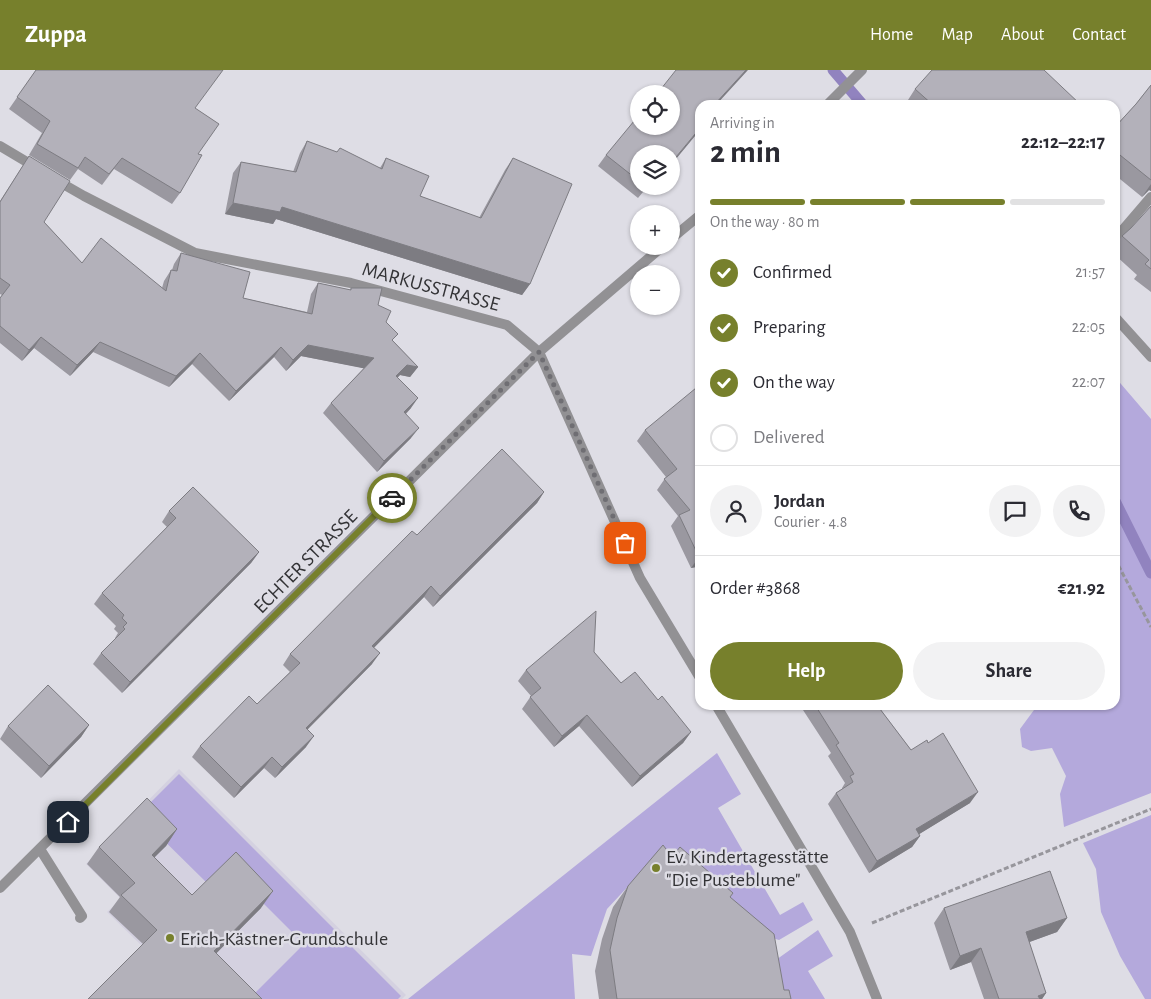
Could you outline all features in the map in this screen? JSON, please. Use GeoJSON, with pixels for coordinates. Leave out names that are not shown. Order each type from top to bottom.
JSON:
{"type":"FeatureCollection","features":[{"type":"Feature","properties":{"kind":"street"},"geometry":{"type":"LineString","coordinates":[[832,100],[862,70]]}},
{"type":"Feature","properties":{"kind":"street","name":"MARKUSSTRASSE"},"geometry":{"type":"LineString","coordinates":[[0,146],[84,196],[195,253],[351,283],[507,325],[539,352],[640,578],[695,670]]}},
{"type":"Feature","properties":{"kind":"street"},"geometry":{"type":"LineString","coordinates":[[1120,233],[1151,197]]}},
{"type":"Feature","properties":{"kind":"street"},"geometry":{"type":"LineString","coordinates":[[680,232],[695,219]]}},
{"type":"Feature","properties":{"kind":"street","name":"ECHTER STRASSE"},"geometry":{"type":"LineString","coordinates":[[0,888],[539,352],[652,255]]}},
{"type":"Feature","properties":{"kind":"street"},"geometry":{"type":"LineString","coordinates":[[1120,323],[1151,357]]}},
{"type":"Feature","properties":{"kind":"street"},"geometry":{"type":"LineString","coordinates":[[719,710],[850,932],[877,999]]}},
{"type":"Feature","properties":{"kind":"street"},"geometry":{"type":"LineString","coordinates":[[40,849],[82,916],[80,918]]}},
{"type":"Feature","properties":{"kind":"path"},"geometry":{"type":"LineString","coordinates":[[1120,569],[1151,628]]}},
{"type":"Feature","properties":{"kind":"path"},"geometry":{"type":"LineString","coordinates":[[850,932],[1151,809]]}},
{"type":"Feature","properties":{"kind":"shaded area"},"geometry":{"type":"Polygon","coordinates":[[[1120,383],[1151,419],[1151,793],[1064,827],[1060,794],[1066,776],[1052,748],[1031,751],[1022,747],[1020,729],[1034,710],[1120,710],[1120,383]]]}},
{"type":"Feature","properties":{"kind":"shaded area"},"geometry":{"type":"Polygon","coordinates":[[[717,753],[741,794],[718,808],[780,915],[803,902],[813,920],[779,940],[728,924],[648,865],[607,909],[591,956],[572,954],[575,999],[408,999],[717,753]]]}},
{"type":"Feature","properties":{"kind":"shaded area"},"geometry":{"type":"Polygon","coordinates":[[[179,769],[406,995],[402,999],[89,999],[142,946],[107,912],[121,899],[86,864],[179,769]]]}},
{"type":"Feature","properties":{"kind":"shaded area"},"geometry":{"type":"Polygon","coordinates":[[[179,774],[401,996],[398,999],[255,999],[252,996],[304,944],[225,865],[206,882],[138,815],[179,774]]]}},
{"type":"Feature","properties":{"kind":"shaded area"},"geometry":{"type":"Polygon","coordinates":[[[1151,815],[1151,999],[1145,999],[1120,956],[1101,912],[1096,869],[1083,843],[1151,815]]]}},
{"type":"Feature","properties":{"kind":"shaded area"},"geometry":{"type":"Polygon","coordinates":[[[818,930],[833,956],[808,971],[825,999],[774,999],[766,967],[818,930]]]}},
{"type":"Feature","properties":{"kind":"building"},"geometry":{"type":"Polygon","coordinates":[[[36,70],[223,70],[195,108],[219,124],[198,154],[202,155],[180,193],[122,158],[109,174],[85,157],[78,168],[37,144],[50,121],[17,97],[36,70]]]}},
{"type":"Feature","properties":{"kind":"building"},"geometry":{"type":"Polygon","coordinates":[[[676,70],[746,70],[719,100],[695,100],[695,134],[680,152],[680,145],[630,145],[630,174],[606,155],[630,126],[630,135],[680,135],[680,85],[664,85],[676,70]]]}},
{"type":"Feature","properties":{"kind":"building"},"geometry":{"type":"Polygon","coordinates":[[[932,70],[1044,70],[1076,100],[927,100],[915,89],[932,70]]]}},
{"type":"Feature","properties":{"kind":"building"},"geometry":{"type":"Polygon","coordinates":[[[1151,85],[1151,180],[1120,155],[1120,122],[1151,85]]]}},
{"type":"Feature","properties":{"kind":"building"},"geometry":{"type":"Polygon","coordinates":[[[307,141],[337,152],[340,148],[382,169],[386,158],[429,176],[420,196],[481,218],[513,158],[572,184],[530,284],[282,207],[280,212],[233,203],[241,162],[296,172],[307,141]]]}},
{"type":"Feature","properties":{"kind":"building"},"geometry":{"type":"Polygon","coordinates":[[[29,156],[70,181],[44,222],[82,263],[101,238],[166,291],[171,270],[177,271],[181,253],[250,272],[243,298],[312,314],[318,283],[351,290],[351,288],[382,288],[378,305],[391,311],[386,322],[398,334],[392,340],[418,367],[407,365],[396,376],[418,398],[404,412],[419,428],[384,461],[331,403],[374,358],[308,345],[293,360],[281,347],[236,391],[200,353],[176,376],[100,342],[77,365],[41,337],[29,350],[0,326],[0,298],[10,285],[0,278],[0,202],[29,156]]]}},
{"type":"Feature","properties":{"kind":"building"},"geometry":{"type":"Polygon","coordinates":[[[1151,206],[1151,269],[1145,264],[1149,260],[1122,236],[1151,206]]]}},
{"type":"Feature","properties":{"kind":"building"},"geometry":{"type":"Polygon","coordinates":[[[695,389],[695,549],[679,515],[690,510],[664,479],[677,469],[645,430],[695,389]]]}},
{"type":"Feature","properties":{"kind":"building"},"geometry":{"type":"Polygon","coordinates":[[[502,449],[544,492],[440,596],[431,586],[372,646],[380,653],[306,728],[314,736],[282,767],[272,757],[241,787],[200,746],[249,696],[257,704],[300,663],[290,654],[412,531],[417,535],[502,449]]]}},
{"type":"Feature","properties":{"kind":"building"},"geometry":{"type":"Polygon","coordinates":[[[193,487],[259,552],[130,682],[101,653],[125,629],[123,627],[127,623],[122,618],[124,615],[102,593],[176,518],[169,511],[193,487]]]}},
{"type":"Feature","properties":{"kind":"building"},"geometry":{"type":"Polygon","coordinates":[[[596,611],[594,652],[621,683],[635,672],[658,700],[662,696],[691,732],[640,776],[587,715],[562,736],[530,697],[541,688],[526,670],[596,611]]]}},
{"type":"Feature","properties":{"kind":"building"},"geometry":{"type":"Polygon","coordinates":[[[48,685],[89,725],[49,766],[8,726],[48,685]]]}},
{"type":"Feature","properties":{"kind":"building"},"geometry":{"type":"Polygon","coordinates":[[[818,710],[881,710],[911,750],[927,740],[928,743],[943,733],[978,792],[916,829],[920,836],[877,861],[836,793],[853,782],[850,776],[854,774],[836,745],[839,743],[818,710]]]}},
{"type":"Feature","properties":{"kind":"building"},"geometry":{"type":"Polygon","coordinates":[[[147,798],[177,829],[152,855],[192,895],[236,852],[273,891],[214,951],[262,999],[88,999],[157,930],[121,895],[135,883],[99,847],[147,798]]]}},
{"type":"Feature","properties":{"kind":"building"},"geometry":{"type":"Polygon","coordinates":[[[663,845],[672,857],[680,847],[733,893],[730,897],[774,934],[784,990],[789,990],[791,999],[617,999],[610,950],[617,918],[628,886],[663,845]]]}},
{"type":"Feature","properties":{"kind":"building"},"geometry":{"type":"Polygon","coordinates":[[[1050,871],[1067,918],[1026,932],[1046,993],[1038,996],[1040,999],[999,999],[981,948],[960,956],[944,908],[1050,871]]]}},
{"type":"Feature","properties":{"kind":"waterway"},"geometry":{"type":"LineString","coordinates":[[833,70],[859,100]]}},
{"type":"Feature","properties":{"kind":"waterway"},"geometry":{"type":"LineString","coordinates":[[1120,511],[1151,573]]}},
{"type":"Feature","properties":{"kind":"way so far"},"geometry":{"type":"LineString","coordinates":[[392,498],[539,352],[625,543]]}},
{"type":"Feature","properties":{"kind":"place","name":"Ev. Kindertagesstätte \"Die Pusteblume\""},"geometry":{"type":"Point","coordinates":[656,868]}},
{"type":"Feature","properties":{"kind":"place","name":"Erich-Kästner-Grundschule"},"geometry":{"type":"Point","coordinates":[170,938]}},
{"type":"Feature","properties":{"kind":"route"},"geometry":{"type":"LineString","coordinates":[[68,822],[392,498]]}}]}
